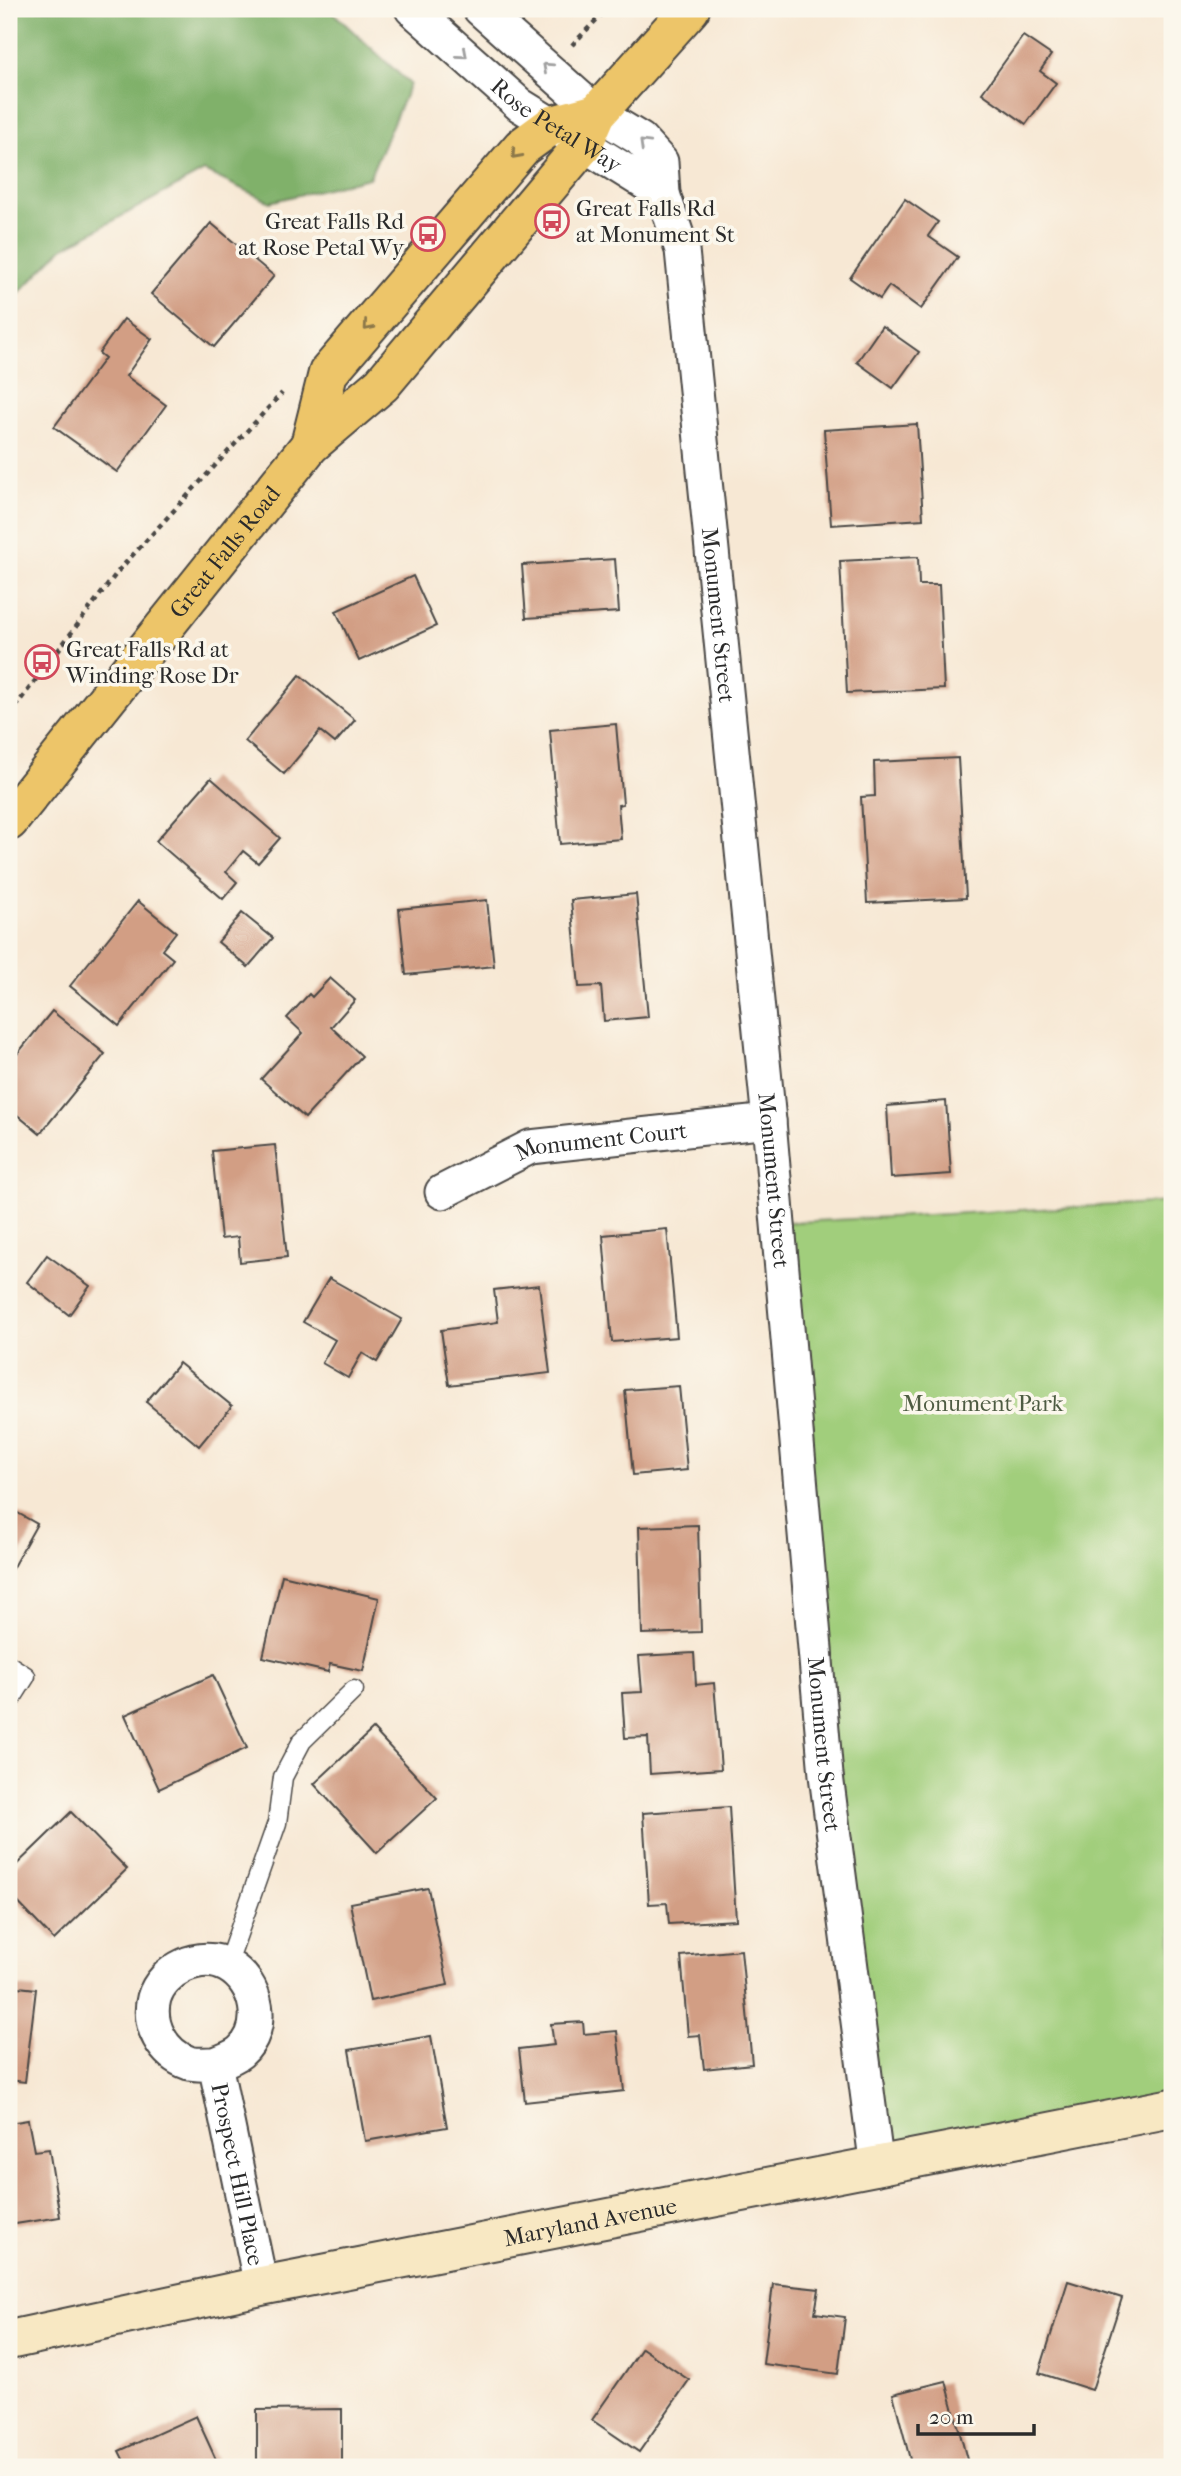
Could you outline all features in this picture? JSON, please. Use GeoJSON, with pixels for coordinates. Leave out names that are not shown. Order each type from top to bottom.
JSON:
{"type":"FeatureCollection","features":[{"type":"Feature","properties":{"kind":"main road","name":"Great Falls Road"},"geometry":{"type":"LineString","coordinates":[[9,821],[310,445],[328,373],[522,146],[577,128],[690,9]]}},
{"type":"Feature","properties":{"kind":"main road","name":"Maryland Avenue"},"geometry":{"type":"LineString","coordinates":[[9,2340],[261,2286],[877,2168],[1172,2108]]}},
{"type":"Feature","properties":{"kind":"street","name":"Rose Petal Way"},"geometry":{"type":"LineString","coordinates":[[412,9],[520,105],[577,128],[640,139],[661,162],[663,194]]}},
{"type":"Feature","properties":{"kind":"street","name":"Rose Petal Way"},"geometry":{"type":"LineString","coordinates":[[480,9],[577,128]]}},
{"type":"Feature","properties":{"kind":"street","name":"Monument Street"},"geometry":{"type":"LineString","coordinates":[[663,194],[682,250],[769,1121],[826,1775],[877,2168]]}},
{"type":"Feature","properties":{"kind":"street","name":"Monument Court"},"geometry":{"type":"LineString","coordinates":[[442,1192],[530,1147],[769,1121]]}},
{"type":"Feature","properties":{"kind":"street","name":"Prospect Hill Place"},"geometry":{"type":"LineString","coordinates":[[206,1960],[227,1965],[246,1981],[257,2006],[255,2028],[240,2052],[215,2064],[190,2063],[168,2050],[157,2036],[152,2013],[155,1996],[167,1976],[182,1965],[206,1960]]}},
{"type":"Feature","properties":{"kind":"street","name":"Prospect Hill Place"},"geometry":{"type":"LineString","coordinates":[[215,2064],[261,2286]]}},
{"type":"Feature","properties":{"kind":"lane"},"geometry":{"type":"LineString","coordinates":[[9,1665],[26,1676],[9,1703]]}},
{"type":"Feature","properties":{"kind":"lane"},"geometry":{"type":"LineString","coordinates":[[227,1965],[277,1823],[283,1777],[302,1741],[354,1690]]}},
{"type":"Feature","properties":{"kind":"green space"},"geometry":{"type":"Polygon","coordinates":[[[9,9],[329,9],[410,84],[369,178],[270,202],[204,171],[63,248],[9,303],[9,9]]]}},
{"type":"Feature","properties":{"kind":"green space","name":"Monument Park"},"geometry":{"type":"Polygon","coordinates":[[[1172,1202],[1172,2108],[877,2168],[778,1223],[1172,1202]]]}},
{"type":"Feature","properties":{"kind":"building"},"geometry":{"type":"Polygon","coordinates":[[[1023,36],[1051,55],[1040,71],[1056,83],[1026,124],[982,93],[1023,36]]]}},
{"type":"Feature","properties":{"kind":"building"},"geometry":{"type":"Polygon","coordinates":[[[905,199],[938,222],[928,236],[958,257],[921,309],[889,286],[880,299],[850,278],[905,199]]]}},
{"type":"Feature","properties":{"kind":"building"},"geometry":{"type":"Polygon","coordinates":[[[211,223],[274,276],[214,347],[151,294],[211,223]]]}},
{"type":"Feature","properties":{"kind":"building"},"geometry":{"type":"Polygon","coordinates":[[[124,319],[152,339],[126,376],[166,405],[117,472],[54,427],[105,358],[99,353],[124,319]]]}},
{"type":"Feature","properties":{"kind":"building"},"geometry":{"type":"Polygon","coordinates":[[[882,326],[919,352],[893,388],[857,362],[882,326]]]}},
{"type":"Feature","properties":{"kind":"building"},"geometry":{"type":"Polygon","coordinates":[[[917,424],[923,519],[831,525],[824,430],[917,424]]]}},
{"type":"Feature","properties":{"kind":"building"},"geometry":{"type":"Polygon","coordinates":[[[918,557],[919,585],[939,585],[944,689],[847,693],[840,561],[918,557]]]}},
{"type":"Feature","properties":{"kind":"building"},"geometry":{"type":"Polygon","coordinates":[[[615,559],[619,612],[526,618],[522,565],[615,559]]]}},
{"type":"Feature","properties":{"kind":"building"},"geometry":{"type":"Polygon","coordinates":[[[413,576],[436,626],[359,661],[336,611],[413,576]]]}},
{"type":"Feature","properties":{"kind":"building"},"geometry":{"type":"Polygon","coordinates":[[[300,675],[355,720],[335,743],[320,731],[284,774],[245,741],[300,675]]]}},
{"type":"Feature","properties":{"kind":"building"},"geometry":{"type":"Polygon","coordinates":[[[616,724],[623,804],[618,805],[621,839],[560,844],[550,730],[616,724]]]}},
{"type":"Feature","properties":{"kind":"building"},"geometry":{"type":"Polygon","coordinates":[[[958,758],[966,898],[867,903],[861,797],[875,796],[874,762],[958,758]]]}},
{"type":"Feature","properties":{"kind":"building"},"geometry":{"type":"Polygon","coordinates":[[[211,778],[280,838],[258,863],[243,851],[226,872],[237,882],[223,899],[156,841],[211,778]]]}},
{"type":"Feature","properties":{"kind":"building"},"geometry":{"type":"Polygon","coordinates":[[[636,894],[648,1017],[604,1021],[601,986],[579,987],[571,900],[636,894]]]}},
{"type":"Feature","properties":{"kind":"building"},"geometry":{"type":"Polygon","coordinates":[[[487,900],[494,966],[406,975],[399,909],[487,900]]]}},
{"type":"Feature","properties":{"kind":"building"},"geometry":{"type":"Polygon","coordinates":[[[138,901],[176,932],[162,950],[173,959],[119,1026],[70,986],[138,901]]]}},
{"type":"Feature","properties":{"kind":"building"},"geometry":{"type":"Polygon","coordinates":[[[242,913],[273,938],[248,967],[218,942],[242,913]]]}},
{"type":"Feature","properties":{"kind":"building"},"geometry":{"type":"Polygon","coordinates":[[[330,978],[355,1000],[331,1027],[362,1056],[305,1118],[261,1079],[303,1033],[287,1018],[309,994],[312,997],[330,978]]]}},
{"type":"Feature","properties":{"kind":"building"},"geometry":{"type":"Polygon","coordinates":[[[52,1011],[105,1054],[40,1134],[9,1108],[9,1064],[52,1011]]]}},
{"type":"Feature","properties":{"kind":"building"},"geometry":{"type":"Polygon","coordinates":[[[946,1101],[951,1174],[891,1178],[887,1106],[946,1101]]]}},
{"type":"Feature","properties":{"kind":"building"},"geometry":{"type":"Polygon","coordinates":[[[275,1145],[287,1257],[240,1262],[238,1237],[221,1239],[212,1151],[275,1145]]]}},
{"type":"Feature","properties":{"kind":"building"},"geometry":{"type":"Polygon","coordinates":[[[667,1229],[677,1337],[612,1342],[603,1235],[667,1229]]]}},
{"type":"Feature","properties":{"kind":"building"},"geometry":{"type":"Polygon","coordinates":[[[47,1255],[90,1286],[69,1315],[27,1282],[47,1255]]]}},
{"type":"Feature","properties":{"kind":"building"},"geometry":{"type":"Polygon","coordinates":[[[329,1278],[402,1319],[377,1362],[362,1353],[348,1378],[322,1363],[335,1340],[303,1322],[329,1278]]]}},
{"type":"Feature","properties":{"kind":"building"},"geometry":{"type":"Polygon","coordinates":[[[539,1285],[550,1373],[449,1385],[441,1330],[498,1322],[494,1290],[539,1285]]]}},
{"type":"Feature","properties":{"kind":"building"},"geometry":{"type":"Polygon","coordinates":[[[179,1363],[232,1406],[199,1446],[146,1402],[179,1363]]]}},
{"type":"Feature","properties":{"kind":"building"},"geometry":{"type":"Polygon","coordinates":[[[679,1386],[687,1470],[633,1475],[625,1390],[679,1386]]]}},
{"type":"Feature","properties":{"kind":"building"},"geometry":{"type":"Polygon","coordinates":[[[9,1508],[37,1524],[9,1574],[9,1508]]]}},
{"type":"Feature","properties":{"kind":"building"},"geometry":{"type":"Polygon","coordinates":[[[698,1525],[701,1632],[642,1634],[639,1527],[698,1525]]]}},
{"type":"Feature","properties":{"kind":"building"},"geometry":{"type":"Polygon","coordinates":[[[282,1575],[379,1598],[363,1671],[330,1664],[328,1672],[263,1657],[282,1575]]]}},
{"type":"Feature","properties":{"kind":"building"},"geometry":{"type":"Polygon","coordinates":[[[694,1653],[696,1685],[714,1683],[721,1769],[650,1774],[648,1737],[625,1738],[622,1693],[642,1692],[639,1656],[694,1653]]]}},
{"type":"Feature","properties":{"kind":"building"},"geometry":{"type":"Polygon","coordinates":[[[213,1675],[247,1748],[159,1789],[125,1715],[213,1675]]]}},
{"type":"Feature","properties":{"kind":"building"},"geometry":{"type":"Polygon","coordinates":[[[373,1729],[437,1798],[377,1853],[314,1784],[373,1729]]]}},
{"type":"Feature","properties":{"kind":"building"},"geometry":{"type":"Polygon","coordinates":[[[729,1807],[736,1920],[669,1924],[667,1903],[649,1904],[643,1813],[729,1807]]]}},
{"type":"Feature","properties":{"kind":"building"},"geometry":{"type":"Polygon","coordinates":[[[71,1812],[127,1869],[54,1940],[9,1893],[9,1872],[71,1812]]]}},
{"type":"Feature","properties":{"kind":"building"},"geometry":{"type":"Polygon","coordinates":[[[428,1888],[448,1985],[370,2001],[350,1903],[428,1888]]]}},
{"type":"Feature","properties":{"kind":"building"},"geometry":{"type":"Polygon","coordinates":[[[741,1950],[752,2064],[704,2069],[700,2035],[688,2036],[681,1956],[741,1950]]]}},
{"type":"Feature","properties":{"kind":"building"},"geometry":{"type":"Polygon","coordinates":[[[9,1986],[36,1989],[25,2082],[9,2080],[9,1986]]]}},
{"type":"Feature","properties":{"kind":"building"},"geometry":{"type":"Polygon","coordinates":[[[583,2022],[584,2034],[617,2031],[624,2091],[525,2102],[519,2049],[554,2045],[551,2024],[583,2022]]]}},
{"type":"Feature","properties":{"kind":"building"},"geometry":{"type":"Polygon","coordinates":[[[431,2036],[447,2127],[365,2141],[349,2050],[431,2036]]]}},
{"type":"Feature","properties":{"kind":"building"},"geometry":{"type":"Polygon","coordinates":[[[28,2120],[34,2151],[49,2149],[60,2217],[9,2225],[9,2123],[28,2120]]]}},
{"type":"Feature","properties":{"kind":"building"},"geometry":{"type":"Polygon","coordinates":[[[1068,2281],[1122,2298],[1092,2390],[1039,2373],[1068,2281]]]}},
{"type":"Feature","properties":{"kind":"building"},"geometry":{"type":"Polygon","coordinates":[[[773,2284],[819,2289],[815,2313],[845,2317],[838,2374],[763,2364],[773,2284]]]}},
{"type":"Feature","properties":{"kind":"building"},"geometry":{"type":"Polygon","coordinates":[[[642,2348],[689,2380],[639,2452],[592,2420],[642,2348]]]}},
{"type":"Feature","properties":{"kind":"building"},"geometry":{"type":"Polygon","coordinates":[[[946,2381],[969,2467],[912,2467],[893,2394],[946,2381]]]}},
{"type":"Feature","properties":{"kind":"building"},"geometry":{"type":"Polygon","coordinates":[[[342,2409],[342,2463],[257,2464],[257,2410],[342,2409]]]}},
{"type":"Feature","properties":{"kind":"building"},"geometry":{"type":"Polygon","coordinates":[[[196,2416],[218,2464],[211,2467],[127,2467],[119,2451],[196,2416]]]}},
{"type":"Feature","properties":{"kind":"place","name":"Great Falls Rd at Monument St"},"geometry":{"type":"Point","coordinates":[552,221]}},
{"type":"Feature","properties":{"kind":"place","name":"Great Falls Rd at Rose Petal Wy"},"geometry":{"type":"Point","coordinates":[428,234]}},
{"type":"Feature","properties":{"kind":"place","name":"Great Falls Rd at Winding Rose Dr"},"geometry":{"type":"Point","coordinates":[42,662]}}]}
